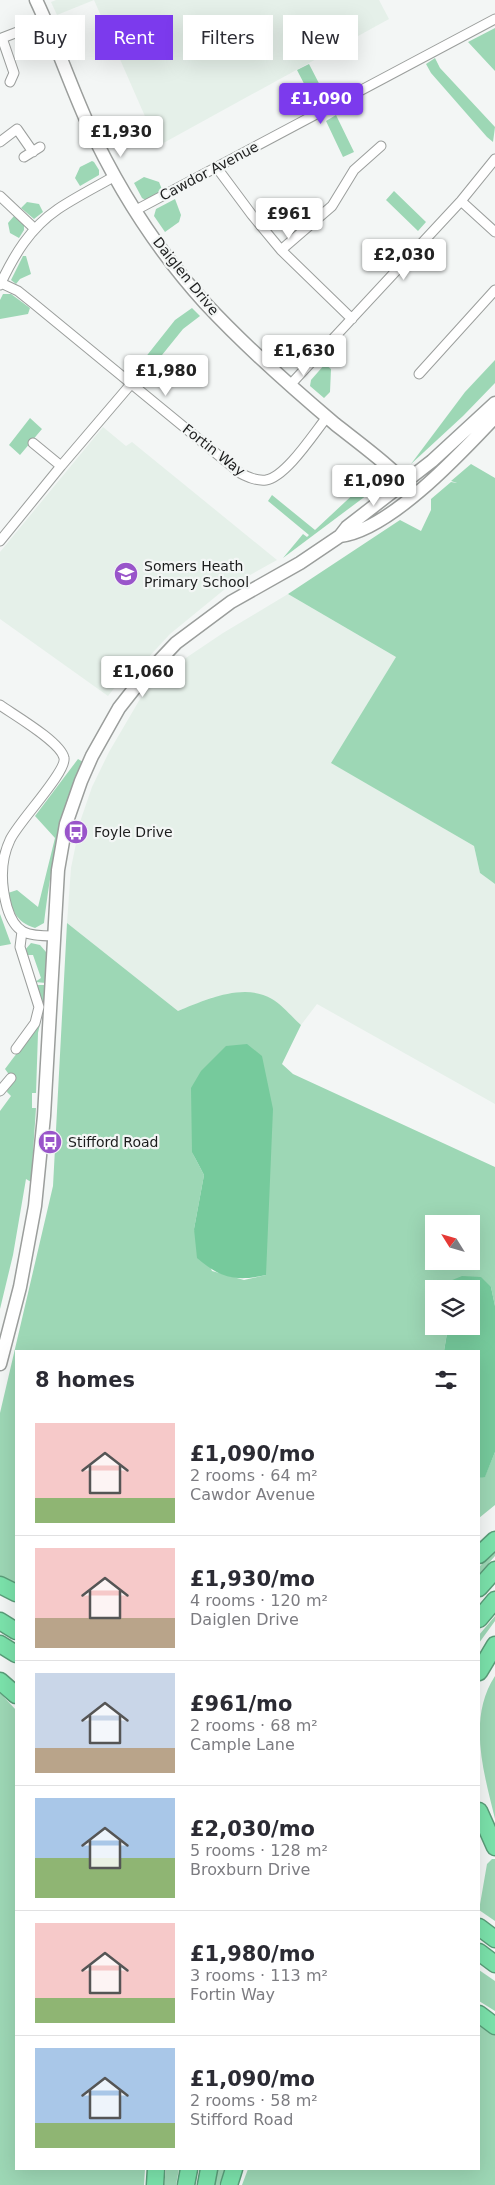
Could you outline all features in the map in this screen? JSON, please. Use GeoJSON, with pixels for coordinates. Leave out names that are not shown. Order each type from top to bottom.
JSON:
{"type":"FeatureCollection","features":[{"type":"Feature","properties":{"kind":"highway"},"geometry":{"type":"LineString","coordinates":[[480,1544],[495,1531]]}},
{"type":"Feature","properties":{"kind":"highway"},"geometry":{"type":"LineString","coordinates":[[480,1554],[495,1540]]}},
{"type":"Feature","properties":{"kind":"highway"},"geometry":{"type":"LineString","coordinates":[[480,1587],[495,1570]]}},
{"type":"Feature","properties":{"kind":"highway"},"geometry":{"type":"LineString","coordinates":[[0,1585],[15,1592]]}},
{"type":"Feature","properties":{"kind":"highway"},"geometry":{"type":"LineString","coordinates":[[0,1594],[15,1602]]}},
{"type":"Feature","properties":{"kind":"highway"},"geometry":{"type":"LineString","coordinates":[[480,1618],[495,1600]]}},
{"type":"Feature","properties":{"kind":"highway"},"geometry":{"type":"LineString","coordinates":[[0,1621],[15,1630]]}},
{"type":"Feature","properties":{"kind":"highway"},"geometry":{"type":"LineString","coordinates":[[0,1644],[15,1653]]}},
{"type":"Feature","properties":{"kind":"highway"},"geometry":{"type":"LineString","coordinates":[[480,1670],[495,1645]]}},
{"type":"Feature","properties":{"kind":"highway"},"geometry":{"type":"LineString","coordinates":[[0,1671],[15,1683]]}},
{"type":"Feature","properties":{"kind":"highway"},"geometry":{"type":"LineString","coordinates":[[0,1681],[15,1694]]}},
{"type":"Feature","properties":{"kind":"highway"},"geometry":{"type":"LineString","coordinates":[[480,1812],[495,1847]]}},
{"type":"Feature","properties":{"kind":"highway"},"geometry":{"type":"LineString","coordinates":[[480,1929],[495,1939]]}},
{"type":"Feature","properties":{"kind":"highway"},"geometry":{"type":"LineString","coordinates":[[480,1953],[495,1964]]}},
{"type":"Feature","properties":{"kind":"highway"},"geometry":{"type":"LineString","coordinates":[[480,2015],[495,2026]]}},
{"type":"Feature","properties":{"kind":"highway"},"geometry":{"type":"LineString","coordinates":[[155,2185],[156,2170]]}},
{"type":"Feature","properties":{"kind":"highway"},"geometry":{"type":"LineString","coordinates":[[186,2185],[189,2170]]}},
{"type":"Feature","properties":{"kind":"highway"},"geometry":{"type":"LineString","coordinates":[[206,2185],[209,2170]]}},
{"type":"Feature","properties":{"kind":"highway"},"geometry":{"type":"LineString","coordinates":[[229,2185],[234,2170]]}},
{"type":"Feature","properties":{"kind":"main road","name":"Daiglen Drive"},"geometry":{"type":"LineString","coordinates":[[36,0],[43,15]]}},
{"type":"Feature","properties":{"kind":"main road","name":"Daiglen Drive"},"geometry":{"type":"LineString","coordinates":[[62,60],[87,122],[115,176],[172,263],[205,302],[254,352],[327,417],[405,482],[415,494]]}},
{"type":"Feature","properties":{"kind":"main road"},"geometry":{"type":"LineString","coordinates":[[0,1364],[20,1287],[39,1174],[58,870],[68,817],[92,756],[119,708],[156,664],[192,630],[231,602],[300,563],[340,536],[347,527],[432,461],[495,403]]}},
{"type":"Feature","properties":{"kind":"main road"},"geometry":{"type":"LineString","coordinates":[[340,536],[353,535],[398,508],[450,463],[495,417]]}},
{"type":"Feature","properties":{"kind":"street","name":"Cawdor Avenue"},"geometry":{"type":"LineString","coordinates":[[136,210],[495,19]]}},
{"type":"Feature","properties":{"kind":"street"},"geometry":{"type":"LineString","coordinates":[[10,82],[14,73],[1,38],[15,33]]}},
{"type":"Feature","properties":{"kind":"street"},"geometry":{"type":"LineString","coordinates":[[0,142],[17,129],[36,149],[24,157]]}},
{"type":"Feature","properties":{"kind":"street"},"geometry":{"type":"LineString","coordinates":[[282,250],[332,206],[354,170],[381,146]]}},
{"type":"Feature","properties":{"kind":"street"},"geometry":{"type":"LineString","coordinates":[[291,384],[461,202],[495,159]]}},
{"type":"Feature","properties":{"kind":"street"},"geometry":{"type":"LineString","coordinates":[[217,168],[282,250],[352,319]]}},
{"type":"Feature","properties":{"kind":"street"},"geometry":{"type":"LineString","coordinates":[[0,284],[17,251],[35,229],[57,209],[115,176]]}},
{"type":"Feature","properties":{"kind":"street"},"geometry":{"type":"LineString","coordinates":[[0,196],[35,229]]}},
{"type":"Feature","properties":{"kind":"street"},"geometry":{"type":"LineString","coordinates":[[461,202],[495,232]]}},
{"type":"Feature","properties":{"kind":"street","name":"Fortin Way"},"geometry":{"type":"LineString","coordinates":[[0,284],[33,303],[240,473],[251,479],[266,480],[277,476],[327,417]]}},
{"type":"Feature","properties":{"kind":"street"},"geometry":{"type":"LineString","coordinates":[[419,374],[495,290]]}},
{"type":"Feature","properties":{"kind":"street"},"geometry":{"type":"LineString","coordinates":[[0,541],[131,384]]}},
{"type":"Feature","properties":{"kind":"street"},"geometry":{"type":"LineString","coordinates":[[33,443],[61,466]]}},
{"type":"Feature","properties":{"kind":"street"},"geometry":{"type":"LineString","coordinates":[[0,705],[63,752],[65,761],[58,775],[9,841],[3,862],[1,886],[13,923],[29,934],[53,936]]}},
{"type":"Feature","properties":{"kind":"street"},"geometry":{"type":"LineString","coordinates":[[16,1049],[32,1028],[39,1014],[39,1007],[20,947],[22,931]]}},
{"type":"Feature","properties":{"kind":"street"},"geometry":{"type":"LineString","coordinates":[[0,1091],[10,1078]]}},
{"type":"Feature","properties":{"kind":"shaded area"},"geometry":{"type":"Polygon","coordinates":[[[56,0],[94,0],[57,15],[51,2],[56,0]]]}},
{"type":"Feature","properties":{"kind":"shaded area"},"geometry":{"type":"Polygon","coordinates":[[[94,0],[379,0],[389,19],[358,36],[358,15],[283,15],[283,60],[314,60],[158,146],[120,60],[173,60],[173,15],[101,15],[94,0]]]}},
{"type":"Feature","properties":{"kind":"shaded area"},"geometry":{"type":"Polygon","coordinates":[[[495,28],[495,71],[468,42],[495,28]]]}},
{"type":"Feature","properties":{"kind":"shaded area"},"geometry":{"type":"Polygon","coordinates":[[[435,58],[440,68],[495,127],[493,142],[431,73],[426,64],[435,58]]]}},
{"type":"Feature","properties":{"kind":"shaded area"},"geometry":{"type":"Polygon","coordinates":[[[309,64],[327,99],[315,105],[297,70],[309,64]]]}},
{"type":"Feature","properties":{"kind":"shaded area"},"geometry":{"type":"Polygon","coordinates":[[[336,115],[354,152],[343,157],[326,121],[336,115]]]}},
{"type":"Feature","properties":{"kind":"shaded area"},"geometry":{"type":"Polygon","coordinates":[[[92,161],[99,170],[99,175],[80,186],[75,178],[80,167],[92,161]]]}},
{"type":"Feature","properties":{"kind":"shaded area"},"geometry":{"type":"Polygon","coordinates":[[[144,177],[159,182],[163,192],[147,201],[142,198],[134,183],[144,177]]]}},
{"type":"Feature","properties":{"kind":"shaded area"},"geometry":{"type":"Polygon","coordinates":[[[394,191],[426,222],[418,231],[386,200],[394,191]]]}},
{"type":"Feature","properties":{"kind":"shaded area"},"geometry":{"type":"Polygon","coordinates":[[[175,199],[181,215],[179,222],[165,232],[154,216],[156,209],[175,199]]]}},
{"type":"Feature","properties":{"kind":"shaded area"},"geometry":{"type":"Polygon","coordinates":[[[27,202],[39,204],[43,212],[34,219],[21,208],[27,202]]]}},
{"type":"Feature","properties":{"kind":"shaded area"},"geometry":{"type":"Polygon","coordinates":[[[14,216],[24,225],[24,230],[19,238],[10,233],[8,223],[14,216]]]}},
{"type":"Feature","properties":{"kind":"shaded area"},"geometry":{"type":"Polygon","coordinates":[[[23,256],[26,256],[31,274],[20,279],[16,284],[11,280],[23,256]]]}},
{"type":"Feature","properties":{"kind":"shaded area"},"geometry":{"type":"Polygon","coordinates":[[[3,294],[11,294],[30,308],[28,314],[0,319],[0,300],[3,294]]]}},
{"type":"Feature","properties":{"kind":"shaded area"},"geometry":{"type":"Polygon","coordinates":[[[192,308],[200,316],[183,329],[141,381],[133,373],[175,320],[192,308]]]}},
{"type":"Feature","properties":{"kind":"shaded area"},"geometry":{"type":"Polygon","coordinates":[[[283,345],[300,348],[306,352],[293,366],[286,366],[274,355],[283,345]]]}},
{"type":"Feature","properties":{"kind":"shaded area"},"geometry":{"type":"Polygon","coordinates":[[[495,360],[495,383],[463,416],[411,464],[465,392],[495,360]]]}},
{"type":"Feature","properties":{"kind":"shaded area"},"geometry":{"type":"Polygon","coordinates":[[[325,364],[331,369],[330,392],[324,398],[310,386],[311,380],[325,364]]]}},
{"type":"Feature","properties":{"kind":"shaded area"},"geometry":{"type":"Polygon","coordinates":[[[30,418],[42,429],[20,455],[9,445],[30,418]]]}},
{"type":"Feature","properties":{"kind":"shaded area","name":"Somers Heath Primary School"},"geometry":{"type":"Polygon","coordinates":[[[103,427],[126,446],[132,442],[277,560],[225,589],[170,634],[145,661],[131,667],[108,696],[0,619],[0,552],[103,427]]]}},
{"type":"Feature","properties":{"kind":"shaded area"},"geometry":{"type":"Polygon","coordinates":[[[471,464],[495,478],[495,884],[480,873],[474,846],[331,763],[396,657],[288,594],[400,520],[421,531],[431,510],[431,499],[451,482],[457,483],[451,481],[471,464]]]}},
{"type":"Feature","properties":{"kind":"shaded area"},"geometry":{"type":"Polygon","coordinates":[[[374,471],[378,482],[375,489],[283,558],[303,534],[307,537],[309,535],[268,501],[272,495],[315,530],[360,488],[374,471]]]}},
{"type":"Feature","properties":{"kind":"shaded area"},"geometry":{"type":"Polygon","coordinates":[[[288,594],[396,657],[332,763],[474,846],[480,873],[495,884],[495,1104],[317,1004],[301,1025],[272,999],[213,997],[178,1011],[67,923],[71,868],[81,819],[92,787],[109,752],[140,699],[159,676],[223,633],[288,594]]]}},
{"type":"Feature","properties":{"kind":"shaded area"},"geometry":{"type":"Polygon","coordinates":[[[78,759],[83,762],[68,801],[57,841],[44,923],[35,928],[19,919],[11,905],[8,893],[17,890],[38,907],[55,838],[35,816],[78,759]]]}},
{"type":"Feature","properties":{"kind":"shaded area"},"geometry":{"type":"Polygon","coordinates":[[[0,914],[11,944],[0,946],[0,914]]]}},
{"type":"Feature","properties":{"kind":"shaded area"},"geometry":{"type":"Polygon","coordinates":[[[67,923],[178,1011],[212,998],[237,992],[261,994],[272,999],[301,1025],[282,1064],[293,1074],[495,1167],[495,1306],[491,1287],[480,1286],[480,1280],[425,1280],[425,1335],[447,1335],[444,1350],[15,1350],[15,1588],[0,1581],[0,1413],[53,1186],[67,923]],[[192,1152],[204,1175],[194,1229],[212,1271],[244,1280],[266,1275],[192,1152]]]}},
{"type":"Feature","properties":{"kind":"shaded area"},"geometry":{"type":"Polygon","coordinates":[[[31,943],[40,945],[46,952],[46,983],[35,982],[41,978],[33,955],[26,955],[25,950],[31,943]]]}},
{"type":"Feature","properties":{"kind":"shaded area"},"geometry":{"type":"Polygon","coordinates":[[[36,985],[46,985],[45,1002],[38,1033],[36,1093],[32,1093],[32,1108],[36,1108],[31,1182],[26,1179],[13,1255],[0,1309],[0,1111],[11,1096],[7,1092],[13,1080],[5,1069],[28,1038],[41,1011],[42,1004],[36,985]]]}},
{"type":"Feature","properties":{"kind":"shaded area"},"geometry":{"type":"Polygon","coordinates":[[[247,1044],[262,1056],[273,1109],[266,1275],[237,1278],[229,1277],[213,1270],[197,1258],[194,1229],[204,1175],[192,1152],[191,1088],[201,1071],[226,1046],[247,1044]]]}},
{"type":"Feature","properties":{"kind":"shaded area"},"geometry":{"type":"Polygon","coordinates":[[[462,1276],[481,1277],[491,1287],[495,1306],[495,1452],[485,1477],[480,1478],[480,1350],[444,1350],[447,1335],[480,1335],[480,1280],[452,1280],[462,1276]]]}},
{"type":"Feature","properties":{"kind":"shaded area"},"geometry":{"type":"Polygon","coordinates":[[[495,1452],[495,1505],[480,1517],[480,1478],[485,1476],[495,1452]]]}},
{"type":"Feature","properties":{"kind":"shaded area"},"geometry":{"type":"Polygon","coordinates":[[[495,1551],[495,1556],[480,1573],[480,1566],[495,1551]]]}},
{"type":"Feature","properties":{"kind":"shaded area"},"geometry":{"type":"Polygon","coordinates":[[[495,1616],[495,1621],[480,1642],[480,1634],[495,1616]]]}},
{"type":"Feature","properties":{"kind":"shaded area"},"geometry":{"type":"Polygon","coordinates":[[[495,1676],[495,1819],[483,1765],[480,1728],[482,1710],[495,1676]]]}},
{"type":"Feature","properties":{"kind":"shaded area"},"geometry":{"type":"Polygon","coordinates":[[[0,1693],[15,1709],[15,2170],[145,2170],[144,2185],[0,2185],[0,1693]]]}},
{"type":"Feature","properties":{"kind":"shaded area"},"geometry":{"type":"Polygon","coordinates":[[[492,1859],[495,1859],[495,1921],[480,1911],[487,1864],[492,1859]]]}},
{"type":"Feature","properties":{"kind":"shaded area"},"geometry":{"type":"Polygon","coordinates":[[[480,1971],[495,1981],[495,2011],[480,2002],[480,1971]]]}},
{"type":"Feature","properties":{"kind":"shaded area"},"geometry":{"type":"Polygon","coordinates":[[[480,2024],[495,2032],[495,2185],[242,2185],[248,2170],[480,2170],[480,2024]]]}},
{"type":"Feature","properties":{"kind":"shaded area"},"geometry":{"type":"Polygon","coordinates":[[[166,2170],[179,2170],[176,2185],[164,2185],[166,2170]]]}},
{"type":"Feature","properties":{"kind":"shaded area"},"geometry":{"type":"Polygon","coordinates":[[[218,2170],[225,2170],[219,2185],[214,2185],[218,2170]]]}},
{"type":"Feature","properties":{"kind":"place","name":"Somers Heath Primary School"},"geometry":{"type":"Point","coordinates":[126,574]}},
{"type":"Feature","properties":{"kind":"place","name":"Foyle Drive"},"geometry":{"type":"Point","coordinates":[76,832]}},
{"type":"Feature","properties":{"kind":"place","name":"Stifford Road"},"geometry":{"type":"Point","coordinates":[50,1142]}}]}
